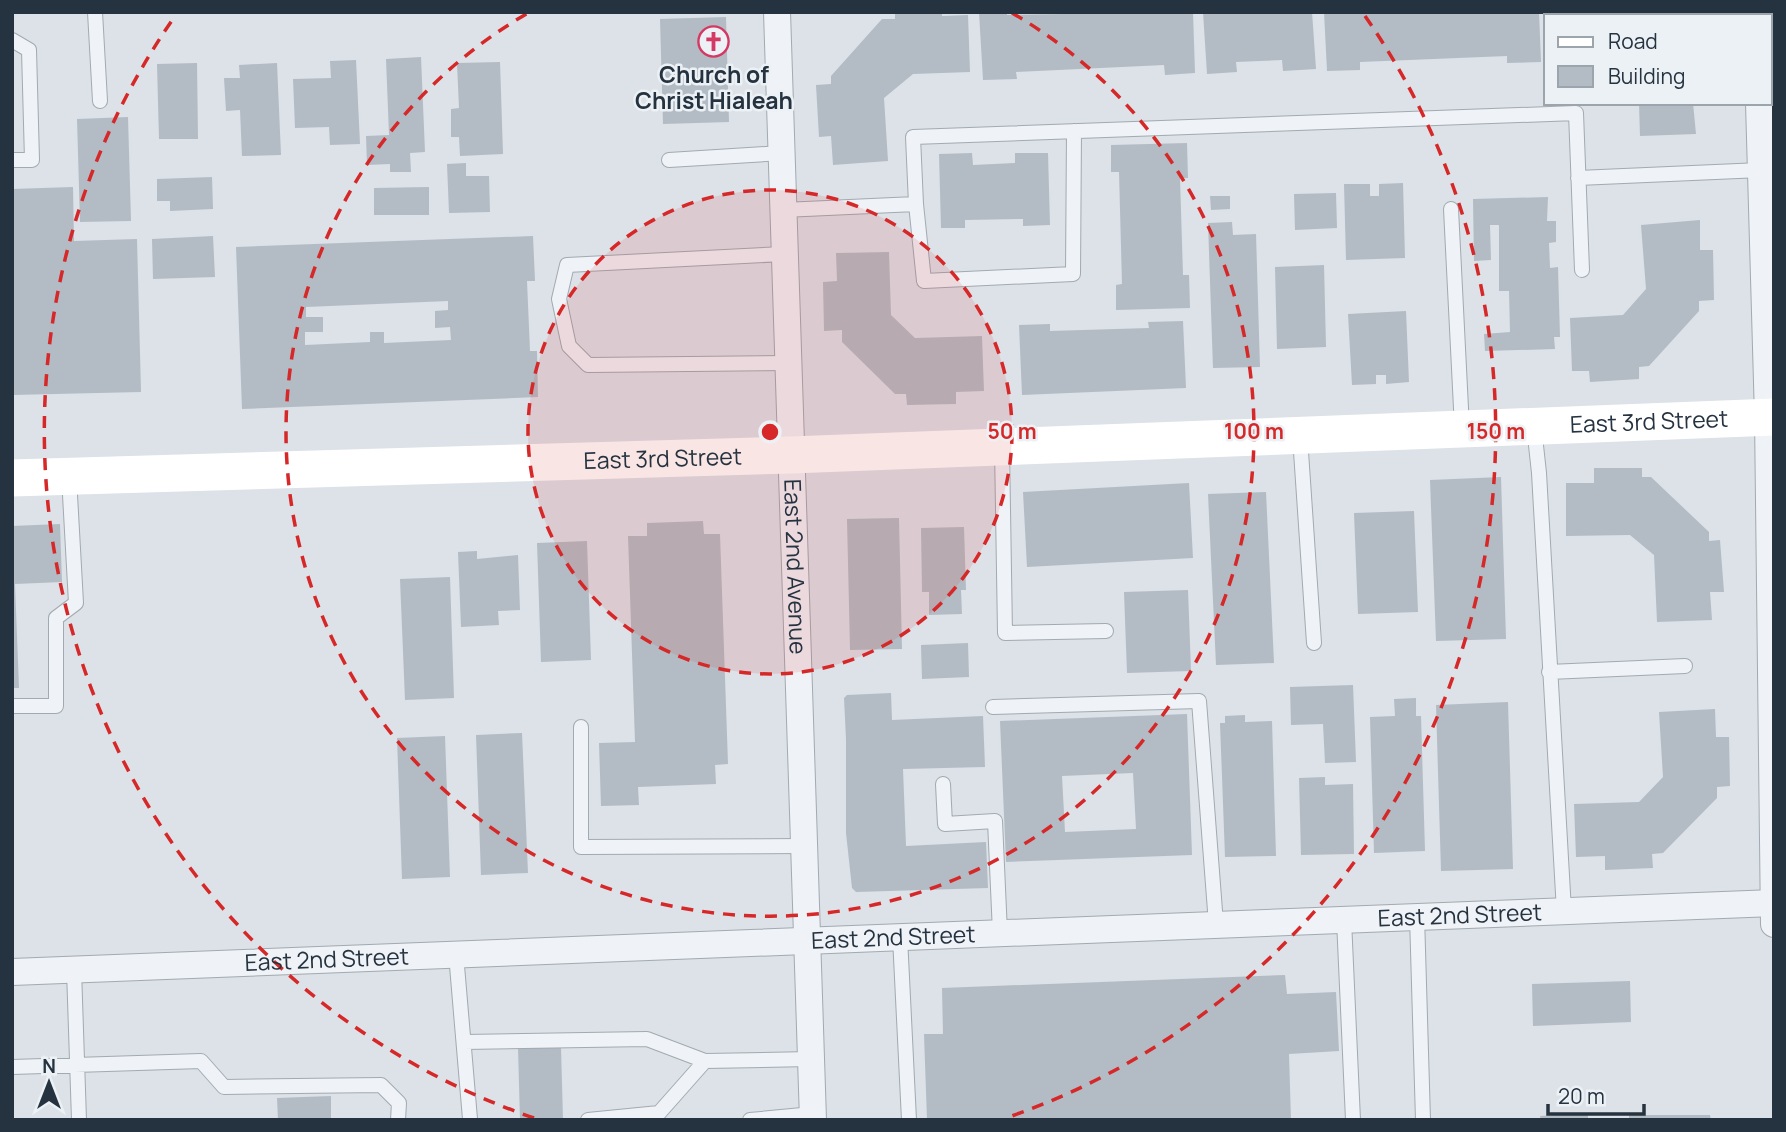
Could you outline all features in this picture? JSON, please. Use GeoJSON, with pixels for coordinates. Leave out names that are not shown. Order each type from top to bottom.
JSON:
{"type":"FeatureCollection","features":[{"type":"Feature","properties":{"kind":"street","name":"East 2nd Avenue"},"geometry":{"type":"LineString","coordinates":[[777,12],[813,1117]]}},
{"type":"Feature","properties":{"kind":"street"},"geometry":{"type":"LineString","coordinates":[[1759,105],[1771,417],[1774,924]]}},
{"type":"Feature","properties":{"kind":"street","name":"East 3rd Street"},"geometry":{"type":"LineString","coordinates":[[12,478],[791,455],[1771,417]]}},
{"type":"Feature","properties":{"kind":"street","name":"East 2nd Street"},"geometry":{"type":"LineString","coordinates":[[12,972],[1773,903]]}},
{"type":"Feature","properties":{"kind":"lane"},"geometry":{"type":"LineString","coordinates":[[95,12],[100,101]]}},
{"type":"Feature","properties":{"kind":"lane"},"geometry":{"type":"LineString","coordinates":[[12,40],[29,50],[32,160],[12,160]]}},
{"type":"Feature","properties":{"kind":"lane"},"geometry":{"type":"LineString","coordinates":[[1074,131],[1073,274],[924,281],[916,204],[913,137],[1074,131],[1576,113],[1582,270]]}},
{"type":"Feature","properties":{"kind":"lane"},"geometry":{"type":"LineString","coordinates":[[669,160],[782,153]]}},
{"type":"Feature","properties":{"kind":"lane"},"geometry":{"type":"LineString","coordinates":[[1578,177],[1761,170]]}},
{"type":"Feature","properties":{"kind":"lane"},"geometry":{"type":"LineString","coordinates":[[783,210],[916,204]]}},
{"type":"Feature","properties":{"kind":"lane"},"geometry":{"type":"LineString","coordinates":[[1451,209],[1462,429]]}},
{"type":"Feature","properties":{"kind":"lane"},"geometry":{"type":"LineString","coordinates":[[785,254],[567,265],[559,299],[569,346],[588,365],[788,363]]}},
{"type":"Feature","properties":{"kind":"lane"},"geometry":{"type":"LineString","coordinates":[[1534,426],[1564,911]]}},
{"type":"Feature","properties":{"kind":"lane"},"geometry":{"type":"LineString","coordinates":[[1300,435],[1314,643]]}},
{"type":"Feature","properties":{"kind":"lane"},"geometry":{"type":"LineString","coordinates":[[1002,447],[1005,633],[1106,631]]}},
{"type":"Feature","properties":{"kind":"lane"},"geometry":{"type":"LineString","coordinates":[[12,706],[56,706],[56,618],[76,603],[69,476]]}},
{"type":"Feature","properties":{"kind":"lane"},"geometry":{"type":"LineString","coordinates":[[1549,672],[1685,666]]}},
{"type":"Feature","properties":{"kind":"lane"},"geometry":{"type":"LineString","coordinates":[[993,707],[1199,701],[1216,924]]}},
{"type":"Feature","properties":{"kind":"lane"},"geometry":{"type":"LineString","coordinates":[[581,727],[581,847],[804,846]]}},
{"type":"Feature","properties":{"kind":"lane"},"geometry":{"type":"LineString","coordinates":[[943,784],[945,824],[995,821],[1000,933]]}},
{"type":"Feature","properties":{"kind":"lane"},"geometry":{"type":"LineString","coordinates":[[1417,916],[1423,1120]]}},
{"type":"Feature","properties":{"kind":"lane"},"geometry":{"type":"LineString","coordinates":[[1344,920],[1353,1120]]}},
{"type":"Feature","properties":{"kind":"lane"},"geometry":{"type":"LineString","coordinates":[[900,937],[909,1120]]}},
{"type":"Feature","properties":{"kind":"lane"},"geometry":{"type":"LineString","coordinates":[[456,954],[470,1119]]}},
{"type":"Feature","properties":{"kind":"lane"},"geometry":{"type":"LineString","coordinates":[[74,970],[79,1120]]}},
{"type":"Feature","properties":{"kind":"lane"},"geometry":{"type":"LineString","coordinates":[[464,1042],[647,1039],[705,1061],[811,1059]]}},
{"type":"Feature","properties":{"kind":"lane"},"geometry":{"type":"LineString","coordinates":[[12,1067],[201,1061],[225,1087],[381,1085],[399,1103],[398,1120]]}},
{"type":"Feature","properties":{"kind":"lane"},"geometry":{"type":"LineString","coordinates":[[587,1120],[659,1112],[705,1061]]}},
{"type":"Feature","properties":{"kind":"lane"},"geometry":{"type":"LineString","coordinates":[[750,1120],[813,1117]]}},
{"type":"Feature","properties":{"kind":"building"},"geometry":{"type":"Polygon","coordinates":[[[895,12],[968,15],[970,72],[913,74],[884,98],[888,161],[833,165],[831,136],[819,137],[816,85],[831,84],[831,76],[882,19],[895,19],[895,12]]]}},
{"type":"Feature","properties":{"kind":"building"},"geometry":{"type":"Polygon","coordinates":[[[979,12],[1007,12],[1007,15],[1193,12],[1195,73],[1165,75],[1164,65],[1016,72],[1017,79],[983,80],[979,12]]]}},
{"type":"Feature","properties":{"kind":"building"},"geometry":{"type":"Polygon","coordinates":[[[1203,12],[1312,12],[1316,69],[1283,71],[1282,60],[1236,62],[1237,72],[1207,74],[1203,12]]]}},
{"type":"Feature","properties":{"kind":"building"},"geometry":{"type":"Polygon","coordinates":[[[1324,12],[1539,12],[1541,62],[1507,63],[1507,56],[1360,62],[1360,70],[1327,71],[1324,12]]]}},
{"type":"Feature","properties":{"kind":"building"},"geometry":{"type":"Polygon","coordinates":[[[1658,12],[1660,14],[1549,14],[1658,12]]]}},
{"type":"Feature","properties":{"kind":"building"},"geometry":{"type":"Polygon","coordinates":[[[726,17],[729,122],[663,124],[660,19],[726,17]]]}},
{"type":"Feature","properties":{"kind":"building"},"geometry":{"type":"Polygon","coordinates":[[[421,57],[425,152],[410,153],[411,172],[390,172],[390,164],[367,165],[366,136],[389,135],[386,59],[421,57]]]}},
{"type":"Feature","properties":{"kind":"building"},"geometry":{"type":"Polygon","coordinates":[[[356,60],[360,144],[330,145],[329,127],[295,128],[293,79],[331,78],[330,61],[356,60]]]}},
{"type":"Feature","properties":{"kind":"building"},"geometry":{"type":"Polygon","coordinates":[[[500,62],[503,154],[460,156],[459,137],[451,137],[451,109],[459,108],[457,63],[500,62]]]}},
{"type":"Feature","properties":{"kind":"building"},"geometry":{"type":"Polygon","coordinates":[[[197,63],[198,139],[159,139],[157,64],[197,63]]]}},
{"type":"Feature","properties":{"kind":"building"},"geometry":{"type":"Polygon","coordinates":[[[277,63],[281,155],[242,156],[240,110],[226,111],[224,78],[240,78],[239,65],[277,63]]]}},
{"type":"Feature","properties":{"kind":"building"},"geometry":{"type":"Polygon","coordinates":[[[1639,105],[1693,105],[1696,134],[1640,136],[1639,105]]]}},
{"type":"Feature","properties":{"kind":"building"},"geometry":{"type":"Polygon","coordinates":[[[128,117],[131,221],[80,222],[77,119],[128,117]]]}},
{"type":"Feature","properties":{"kind":"building"},"geometry":{"type":"Polygon","coordinates":[[[1187,143],[1188,178],[1180,178],[1183,275],[1189,275],[1190,308],[1116,310],[1116,285],[1122,284],[1119,172],[1111,172],[1111,145],[1187,143]]]}},
{"type":"Feature","properties":{"kind":"building"},"geometry":{"type":"Polygon","coordinates":[[[972,153],[973,165],[1015,163],[1015,153],[1048,153],[1050,225],[1023,226],[1023,219],[965,220],[965,228],[941,228],[939,154],[972,153]]]}},
{"type":"Feature","properties":{"kind":"building"},"geometry":{"type":"Polygon","coordinates":[[[466,163],[466,176],[489,176],[490,212],[449,213],[447,164],[466,163]]]}},
{"type":"Feature","properties":{"kind":"building"},"geometry":{"type":"Polygon","coordinates":[[[212,177],[213,209],[170,211],[170,201],[157,201],[157,179],[212,177]]]}},
{"type":"Feature","properties":{"kind":"building"},"geometry":{"type":"Polygon","coordinates":[[[1403,183],[1405,258],[1346,260],[1344,184],[1370,184],[1370,196],[1379,196],[1379,184],[1403,183]]]}},
{"type":"Feature","properties":{"kind":"building"},"geometry":{"type":"Polygon","coordinates":[[[73,187],[74,241],[137,239],[141,392],[12,395],[12,189],[73,187]]]}},
{"type":"Feature","properties":{"kind":"building"},"geometry":{"type":"Polygon","coordinates":[[[429,187],[429,215],[374,215],[374,188],[429,187]]]}},
{"type":"Feature","properties":{"kind":"building"},"geometry":{"type":"Polygon","coordinates":[[[1336,193],[1337,228],[1295,230],[1294,194],[1336,193]]]}},
{"type":"Feature","properties":{"kind":"building"},"geometry":{"type":"Polygon","coordinates":[[[1210,196],[1230,196],[1230,209],[1211,210],[1210,196]]]}},
{"type":"Feature","properties":{"kind":"building"},"geometry":{"type":"Polygon","coordinates":[[[1548,197],[1547,221],[1556,221],[1556,242],[1549,243],[1550,268],[1558,267],[1560,337],[1554,337],[1555,349],[1485,351],[1484,334],[1510,332],[1509,291],[1499,291],[1499,225],[1490,225],[1491,260],[1474,261],[1473,199],[1548,197]]]}},
{"type":"Feature","properties":{"kind":"building"},"geometry":{"type":"Polygon","coordinates":[[[1700,220],[1700,250],[1713,250],[1714,300],[1699,301],[1699,311],[1649,366],[1639,367],[1639,379],[1590,382],[1589,371],[1572,371],[1570,318],[1623,315],[1646,289],[1641,225],[1700,220]]]}},
{"type":"Feature","properties":{"kind":"building"},"geometry":{"type":"Polygon","coordinates":[[[1232,222],[1233,235],[1256,234],[1260,367],[1213,368],[1208,223],[1232,222]]]}},
{"type":"Feature","properties":{"kind":"building"},"geometry":{"type":"Polygon","coordinates":[[[213,236],[215,277],[153,279],[152,239],[213,236]]]}},
{"type":"Feature","properties":{"kind":"building"},"geometry":{"type":"Polygon","coordinates":[[[533,236],[535,281],[527,281],[530,351],[537,351],[538,397],[242,409],[236,247],[533,236]],[[448,301],[306,307],[306,317],[323,317],[323,332],[305,332],[305,345],[370,342],[370,332],[384,332],[384,343],[451,340],[450,327],[435,328],[435,311],[448,310],[448,301]]]}},
{"type":"Feature","properties":{"kind":"building"},"geometry":{"type":"Polygon","coordinates":[[[889,252],[891,315],[915,338],[982,336],[984,391],[956,392],[956,404],[907,405],[906,394],[895,394],[842,342],[842,330],[824,331],[823,282],[837,281],[836,253],[889,252]]]}},
{"type":"Feature","properties":{"kind":"building"},"geometry":{"type":"Polygon","coordinates":[[[1324,265],[1326,347],[1277,349],[1275,267],[1324,265]]]}},
{"type":"Feature","properties":{"kind":"building"},"geometry":{"type":"Polygon","coordinates":[[[1406,311],[1409,382],[1386,384],[1386,375],[1376,375],[1376,384],[1352,385],[1348,314],[1406,311]]]}},
{"type":"Feature","properties":{"kind":"building"},"geometry":{"type":"Polygon","coordinates":[[[1183,321],[1186,388],[1022,395],[1019,325],[1050,324],[1050,331],[1149,328],[1148,322],[1183,321]]]}},
{"type":"Feature","properties":{"kind":"building"},"geometry":{"type":"Polygon","coordinates":[[[1594,468],[1642,468],[1642,477],[1651,477],[1709,532],[1709,541],[1720,540],[1724,592],[1710,592],[1712,620],[1657,622],[1654,555],[1630,535],[1566,536],[1566,483],[1594,483],[1594,468]]]}},
{"type":"Feature","properties":{"kind":"building"},"geometry":{"type":"Polygon","coordinates":[[[1501,477],[1506,639],[1436,641],[1430,480],[1501,477]]]}},
{"type":"Feature","properties":{"kind":"building"},"geometry":{"type":"Polygon","coordinates":[[[1189,483],[1193,558],[1027,567],[1023,492],[1189,483]]]}},
{"type":"Feature","properties":{"kind":"building"},"geometry":{"type":"Polygon","coordinates":[[[1266,492],[1274,663],[1216,665],[1208,494],[1266,492]]]}},
{"type":"Feature","properties":{"kind":"building"},"geometry":{"type":"Polygon","coordinates":[[[1414,511],[1418,612],[1358,614],[1354,513],[1414,511]]]}},
{"type":"Feature","properties":{"kind":"building"},"geometry":{"type":"Polygon","coordinates":[[[899,518],[902,649],[850,650],[847,519],[899,518]]]}},
{"type":"Feature","properties":{"kind":"building"},"geometry":{"type":"Polygon","coordinates":[[[703,521],[704,534],[720,534],[728,764],[715,765],[716,784],[638,787],[639,805],[601,806],[599,743],[635,742],[628,536],[647,536],[647,523],[703,521]]]}},
{"type":"Feature","properties":{"kind":"building"},"geometry":{"type":"Polygon","coordinates":[[[60,524],[62,582],[15,584],[19,688],[12,688],[12,526],[60,524]]]}},
{"type":"Feature","properties":{"kind":"building"},"geometry":{"type":"Polygon","coordinates":[[[964,527],[966,590],[961,590],[962,614],[929,615],[929,592],[922,592],[921,528],[964,527]]]}},
{"type":"Feature","properties":{"kind":"building"},"geometry":{"type":"Polygon","coordinates":[[[587,541],[591,660],[541,662],[537,543],[587,541]]]}},
{"type":"Feature","properties":{"kind":"building"},"geometry":{"type":"Polygon","coordinates":[[[477,551],[477,559],[518,555],[520,610],[498,611],[499,625],[461,627],[458,552],[477,551]]]}},
{"type":"Feature","properties":{"kind":"building"},"geometry":{"type":"Polygon","coordinates":[[[450,577],[454,698],[405,700],[400,579],[450,577]]]}},
{"type":"Feature","properties":{"kind":"building"},"geometry":{"type":"Polygon","coordinates":[[[1188,590],[1191,671],[1127,673],[1124,592],[1188,590]]]}},
{"type":"Feature","properties":{"kind":"building"},"geometry":{"type":"Polygon","coordinates":[[[968,643],[969,677],[922,679],[921,645],[968,643]]]}},
{"type":"Feature","properties":{"kind":"building"},"geometry":{"type":"Polygon","coordinates":[[[1353,685],[1356,762],[1325,763],[1323,724],[1291,725],[1290,687],[1353,685]]]}},
{"type":"Feature","properties":{"kind":"building"},"geometry":{"type":"Polygon","coordinates":[[[891,693],[892,720],[983,716],[985,767],[903,769],[906,846],[986,842],[988,888],[856,892],[852,888],[846,833],[844,698],[847,695],[891,693]]]}},
{"type":"Feature","properties":{"kind":"building"},"geometry":{"type":"Polygon","coordinates":[[[1416,698],[1416,716],[1421,716],[1425,851],[1374,853],[1370,717],[1395,716],[1394,699],[1416,698]]]}},
{"type":"Feature","properties":{"kind":"building"},"geometry":{"type":"Polygon","coordinates":[[[1508,702],[1513,869],[1441,871],[1436,705],[1508,702]]]}},
{"type":"Feature","properties":{"kind":"building"},"geometry":{"type":"Polygon","coordinates":[[[1715,709],[1716,737],[1729,737],[1730,786],[1717,787],[1717,798],[1663,853],[1652,854],[1653,868],[1605,870],[1605,856],[1576,857],[1574,804],[1639,802],[1663,777],[1659,712],[1715,709]]]}},
{"type":"Feature","properties":{"kind":"building"},"geometry":{"type":"Polygon","coordinates":[[[1187,714],[1192,855],[1006,862],[1000,721],[1187,714]],[[1133,773],[1062,776],[1065,832],[1136,829],[1133,773]]]}},
{"type":"Feature","properties":{"kind":"building"},"geometry":{"type":"Polygon","coordinates":[[[1245,715],[1245,722],[1272,721],[1276,856],[1225,857],[1220,723],[1225,723],[1225,716],[1245,715]]]}},
{"type":"Feature","properties":{"kind":"building"},"geometry":{"type":"Polygon","coordinates":[[[522,733],[528,873],[481,875],[476,735],[522,733]]]}},
{"type":"Feature","properties":{"kind":"building"},"geometry":{"type":"Polygon","coordinates":[[[445,736],[450,877],[402,879],[397,738],[445,736]]]}},
{"type":"Feature","properties":{"kind":"building"},"geometry":{"type":"Polygon","coordinates":[[[1325,777],[1325,785],[1353,784],[1354,854],[1301,855],[1299,778],[1325,777]]]}},
{"type":"Feature","properties":{"kind":"building"},"geometry":{"type":"Polygon","coordinates":[[[1285,975],[1287,994],[1336,992],[1339,1051],[1289,1054],[1291,1120],[927,1120],[924,1034],[943,1034],[942,988],[1285,975]]]}},
{"type":"Feature","properties":{"kind":"building"},"geometry":{"type":"Polygon","coordinates":[[[1630,981],[1631,1022],[1533,1026],[1532,984],[1630,981]]]}},
{"type":"Feature","properties":{"kind":"building"},"geometry":{"type":"Polygon","coordinates":[[[561,1047],[563,1120],[520,1120],[518,1048],[561,1047]]]}},
{"type":"Feature","properties":{"kind":"building"},"geometry":{"type":"Polygon","coordinates":[[[331,1096],[331,1120],[278,1120],[277,1098],[331,1096]]]}},
{"type":"Feature","properties":{"kind":"building"},"geometry":{"type":"Polygon","coordinates":[[[1588,1113],[1588,1120],[1541,1120],[1540,1116],[1588,1113]]]}},
{"type":"Feature","properties":{"kind":"building"},"geometry":{"type":"Polygon","coordinates":[[[1629,1115],[1710,1115],[1711,1120],[1629,1120],[1629,1115]]]}},
{"type":"Feature","properties":{"kind":"place","name":"Church of Christ Hialeah"},"geometry":{"type":"Point","coordinates":[714,41]}}]}
